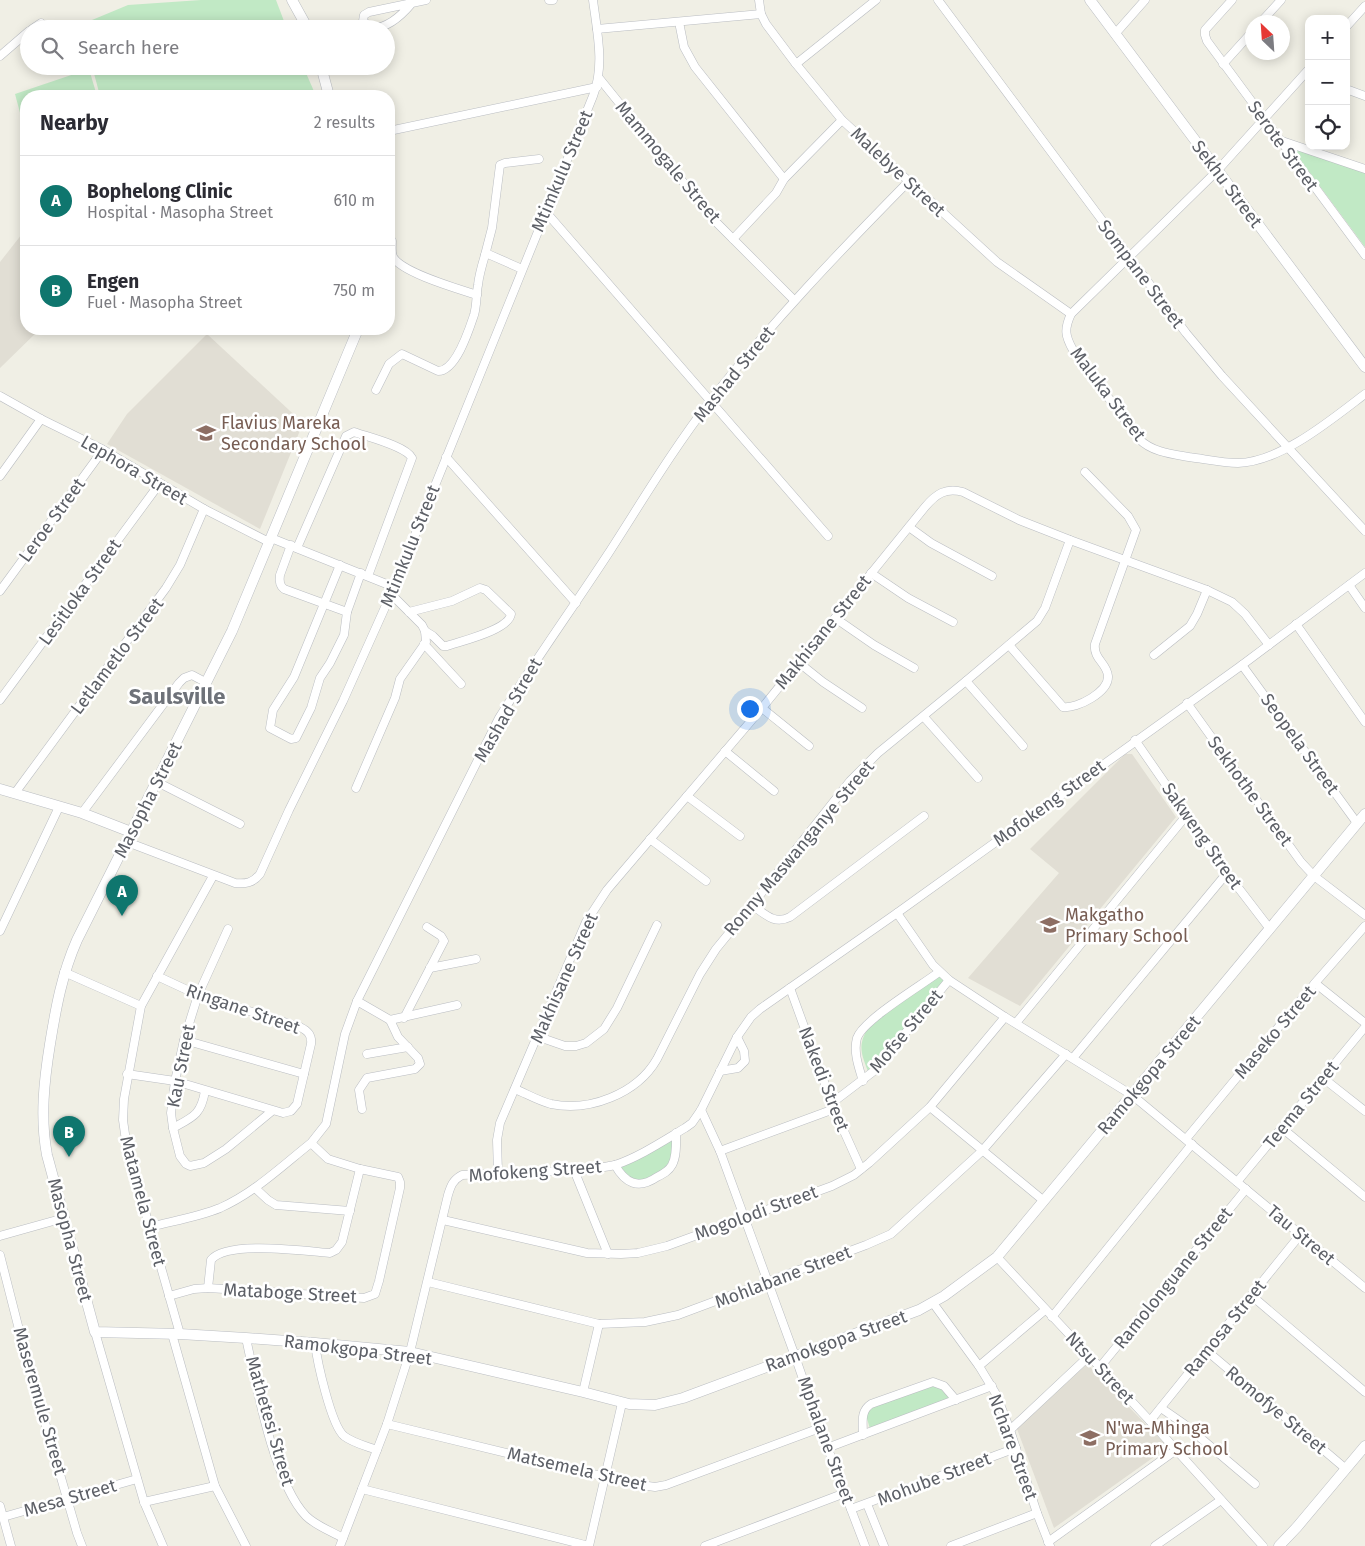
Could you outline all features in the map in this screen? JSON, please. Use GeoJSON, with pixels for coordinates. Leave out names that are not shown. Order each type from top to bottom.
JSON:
{"type":"FeatureCollection","features":[{"type":"Feature","properties":{"kind":"street"},"geometry":{"type":"LineString","coordinates":[[292,0],[303,20]]}},
{"type":"Feature","properties":{"kind":"street"},"geometry":{"type":"LineString","coordinates":[[364,20],[364,15],[370,12],[426,0]]}},
{"type":"Feature","properties":{"kind":"street"},"geometry":{"type":"LineString","coordinates":[[593,0],[600,66],[599,78]]}},
{"type":"Feature","properties":{"kind":"street","name":"Malebye Street"},"geometry":{"type":"LineString","coordinates":[[759,0],[761,14],[766,24],[842,120],[997,262],[1071,314]]}},
{"type":"Feature","properties":{"kind":"street"},"geometry":{"type":"LineString","coordinates":[[796,64],[876,0]]}},
{"type":"Feature","properties":{"kind":"street","name":"Sompane Street"},"geometry":{"type":"LineString","coordinates":[[938,0],[1186,333],[1222,376],[1365,531]]}},
{"type":"Feature","properties":{"kind":"street","name":"Sekhu Street"},"geometry":{"type":"LineString","coordinates":[[1090,0],[1365,367]]}},
{"type":"Feature","properties":{"kind":"street"},"geometry":{"type":"LineString","coordinates":[[1115,34],[1145,0]]}},
{"type":"Feature","properties":{"kind":"street","name":"Serote Street"},"geometry":{"type":"LineString","coordinates":[[1232,0],[1209,26],[1205,35],[1207,41],[1365,255]]}},
{"type":"Feature","properties":{"kind":"street"},"geometry":{"type":"LineString","coordinates":[[1267,15],[1281,0]]}},
{"type":"Feature","properties":{"kind":"street"},"geometry":{"type":"LineString","coordinates":[[394,20],[412,4]]}},
{"type":"Feature","properties":{"kind":"street"},"geometry":{"type":"LineString","coordinates":[[1350,23],[1365,6]]}},
{"type":"Feature","properties":{"kind":"street"},"geometry":{"type":"LineString","coordinates":[[597,29],[761,14]]}},
{"type":"Feature","properties":{"kind":"street"},"geometry":{"type":"LineString","coordinates":[[679,22],[684,47],[695,67],[784,179]]}},
{"type":"Feature","properties":{"kind":"street"},"geometry":{"type":"LineString","coordinates":[[0,56],[20,39]]}},
{"type":"Feature","properties":{"kind":"street"},"geometry":{"type":"LineString","coordinates":[[1223,64],[1245,40]]}},
{"type":"Feature","properties":{"kind":"street"},"geometry":{"type":"LineString","coordinates":[[1071,314],[1217,171],[1305,74]]}},
{"type":"Feature","properties":{"kind":"street"},"geometry":{"type":"LineString","coordinates":[[323,75],[327,90]]}},
{"type":"Feature","properties":{"kind":"street","name":"Mtimkulu Street"},"geometry":{"type":"LineString","coordinates":[[126,842],[213,876],[241,884],[253,881],[260,874],[292,802],[343,701],[392,590],[597,87],[599,78]]}},
{"type":"Feature","properties":{"kind":"street","name":"Mammogale Street"},"geometry":{"type":"LineString","coordinates":[[599,78],[702,205],[794,300]]}},
{"type":"Feature","properties":{"kind":"street"},"geometry":{"type":"LineString","coordinates":[[395,130],[597,87]]}},
{"type":"Feature","properties":{"kind":"street"},"geometry":{"type":"LineString","coordinates":[[1350,90],[1365,96]]}},
{"type":"Feature","properties":{"kind":"street"},"geometry":{"type":"LineString","coordinates":[[733,239],[776,193],[784,179],[842,120]]}},
{"type":"Feature","properties":{"kind":"street"},"geometry":{"type":"LineString","coordinates":[[1279,140],[1365,169]]}},
{"type":"Feature","properties":{"kind":"street"},"geometry":{"type":"LineString","coordinates":[[376,390],[389,364],[402,354],[438,371],[444,370],[458,355],[476,306],[479,275],[492,228],[500,165],[539,159]]}},
{"type":"Feature","properties":{"kind":"street","name":"Mashad Street"},"geometry":{"type":"LineString","coordinates":[[150,1227],[211,1211],[239,1198],[255,1188],[311,1143],[326,1124],[345,1034],[357,1001],[499,718],[524,677],[576,603],[710,401],[794,300],[908,182]]}},
{"type":"Feature","properties":{"kind":"street"},"geometry":{"type":"LineString","coordinates":[[545,211],[828,536]]}},
{"type":"Feature","properties":{"kind":"street"},"geometry":{"type":"LineString","coordinates":[[486,255],[495,256],[522,269]]}},
{"type":"Feature","properties":{"kind":"street"},"geometry":{"type":"LineString","coordinates":[[395,259],[414,272],[477,295]]}},
{"type":"Feature","properties":{"kind":"street","name":"Maluka Street"},"geometry":{"type":"LineString","coordinates":[[1071,314],[1065,333],[1072,350],[1135,434],[1148,447],[1177,455],[1238,463],[1253,460],[1289,448],[1365,394]]}},
{"type":"Feature","properties":{"kind":"street","name":"Masopha Street"},"geometry":{"type":"LineString","coordinates":[[163,1546],[144,1502],[47,1155],[42,1120],[45,1074],[57,997],[64,972],[77,940],[240,614],[355,335]]}},
{"type":"Feature","properties":{"kind":"street","name":"Lephora Street"},"geometry":{"type":"LineString","coordinates":[[0,396],[103,450],[204,510],[270,540],[294,546],[364,575],[392,590]]}},
{"type":"Feature","properties":{"kind":"street"},"geometry":{"type":"LineString","coordinates":[[1,473],[41,419]]}},
{"type":"Feature","properties":{"kind":"street"},"geometry":{"type":"LineString","coordinates":[[340,565],[324,603],[294,677],[271,714],[270,728],[291,739],[296,738],[305,721],[320,678],[344,635],[347,612],[412,458],[408,452],[354,432],[346,436],[333,470],[294,546],[279,580],[282,587],[324,603],[347,612]]}},
{"type":"Feature","properties":{"kind":"street","name":"Leroe Street"},"geometry":{"type":"LineString","coordinates":[[0,591],[103,450]]}},
{"type":"Feature","properties":{"kind":"street"},"geometry":{"type":"LineString","coordinates":[[446,456],[576,603]]}},
{"type":"Feature","properties":{"kind":"street"},"geometry":{"type":"LineString","coordinates":[[1009,645],[1063,707],[1076,706],[1093,697],[1105,685],[1108,676],[1095,653],[1095,644],[1136,530],[1128,516],[1085,472]]}},
{"type":"Feature","properties":{"kind":"street","name":"Lesitloka Street"},"geometry":{"type":"LineString","coordinates":[[0,700],[160,483]]}},
{"type":"Feature","properties":{"kind":"street","name":"Makhisane Street"},"geometry":{"type":"LineString","coordinates":[[498,1173],[497,1140],[505,1109],[590,917],[608,890],[650,839],[762,708],[871,573],[940,492],[954,490],[968,494],[1004,513],[1070,540],[1207,590],[1237,605],[1269,645]]}},
{"type":"Feature","properties":{"kind":"street","name":"Letlametlo Street"},"geometry":{"type":"LineString","coordinates":[[15,793],[166,588],[180,565],[204,510]]}},
{"type":"Feature","properties":{"kind":"street"},"geometry":{"type":"LineString","coordinates":[[909,527],[932,543],[992,576]]}},
{"type":"Feature","properties":{"kind":"street","name":"Ronny Maswanganye Street"},"geometry":{"type":"LineString","coordinates":[[515,1090],[552,1104],[586,1105],[600,1102],[642,1079],[657,1060],[707,961],[858,771],[1009,645],[1041,615],[1070,540]]}},
{"type":"Feature","properties":{"kind":"street"},"geometry":{"type":"LineString","coordinates":[[871,573],[908,598],[953,622]]}},
{"type":"Feature","properties":{"kind":"street","name":"Mofokeng Street"},"geometry":{"type":"LineString","coordinates":[[443,1220],[452,1183],[462,1175],[588,1170],[615,1165],[692,1123],[701,1110],[737,1037],[751,1017],[1242,665],[1365,573]]}},
{"type":"Feature","properties":{"kind":"street"},"geometry":{"type":"LineString","coordinates":[[1349,585],[1365,608]]}},
{"type":"Feature","properties":{"kind":"street"},"geometry":{"type":"LineString","coordinates":[[409,612],[452,600],[480,588],[486,590],[511,614],[508,622],[496,629],[447,646],[443,646],[435,637],[425,631]]}},
{"type":"Feature","properties":{"kind":"street"},"geometry":{"type":"LineString","coordinates":[[356,788],[392,704],[400,679],[424,644],[426,637],[422,625],[392,590]]}},
{"type":"Feature","properties":{"kind":"street"},"geometry":{"type":"LineString","coordinates":[[1154,655],[1190,626],[1207,590]]}},
{"type":"Feature","properties":{"kind":"street"},"geometry":{"type":"LineString","coordinates":[[835,618],[874,645],[914,668]]}},
{"type":"Feature","properties":{"kind":"street"},"geometry":{"type":"LineString","coordinates":[[1296,624],[1365,722]]}},
{"type":"Feature","properties":{"kind":"street"},"geometry":{"type":"LineString","coordinates":[[424,644],[461,684]]}},
{"type":"Feature","properties":{"kind":"street"},"geometry":{"type":"LineString","coordinates":[[798,662],[828,686],[862,708]]}},
{"type":"Feature","properties":{"kind":"street","name":"Seopela Street"},"geometry":{"type":"LineString","coordinates":[[1242,665],[1358,823]]}},
{"type":"Feature","properties":{"kind":"street"},"geometry":{"type":"LineString","coordinates":[[82,813],[179,683],[184,678],[192,675],[207,683]]}},
{"type":"Feature","properties":{"kind":"street"},"geometry":{"type":"LineString","coordinates":[[966,681],[1023,746]]}},
{"type":"Feature","properties":{"kind":"street","name":"Sekhothe Street"},"geometry":{"type":"LineString","coordinates":[[1187,703],[1301,862],[1314,876],[1365,915]]}},
{"type":"Feature","properties":{"kind":"street"},"geometry":{"type":"LineString","coordinates":[[762,708],[809,746]]}},
{"type":"Feature","properties":{"kind":"street"},"geometry":{"type":"LineString","coordinates":[[924,717],[978,778]]}},
{"type":"Feature","properties":{"kind":"street","name":"Sakweng Street"},"geometry":{"type":"LineString","coordinates":[[1135,740],[1186,816],[1270,929]]}},
{"type":"Feature","properties":{"kind":"street"},"geometry":{"type":"LineString","coordinates":[[725,750],[774,791]]}},
{"type":"Feature","properties":{"kind":"street"},"geometry":{"type":"LineString","coordinates":[[157,782],[240,824]]}},
{"type":"Feature","properties":{"kind":"street"},"geometry":{"type":"LineString","coordinates":[[0,789],[82,813],[131,832]]}},
{"type":"Feature","properties":{"kind":"street"},"geometry":{"type":"LineString","coordinates":[[687,796],[740,836]]}},
{"type":"Feature","properties":{"kind":"street"},"geometry":{"type":"LineString","coordinates":[[0,931],[59,807]]}},
{"type":"Feature","properties":{"kind":"street","name":"Ramokgopa Street"},"geometry":{"type":"LineString","coordinates":[[95,1332],[246,1338],[410,1352],[622,1402],[642,1405],[668,1402],[903,1316],[933,1303],[997,1257],[1365,814]]}},
{"type":"Feature","properties":{"kind":"street"},"geometry":{"type":"LineString","coordinates":[[752,905],[774,920],[779,921],[790,917],[924,816]]}},
{"type":"Feature","properties":{"kind":"street"},"geometry":{"type":"LineString","coordinates":[[1016,1023],[1186,816]]}},
{"type":"Feature","properties":{"kind":"street"},"geometry":{"type":"LineString","coordinates":[[650,839],[706,881]]}},
{"type":"Feature","properties":{"kind":"street","name":"Mohlabane Street"},"geometry":{"type":"LineString","coordinates":[[428,1282],[599,1324],[664,1319],[697,1309],[891,1234],[982,1151],[1069,1056],[1227,873]]}},
{"type":"Feature","properties":{"kind":"street","name":"Matamela Street"},"geometry":{"type":"LineString","coordinates":[[213,876],[141,1006],[127,1074],[124,1099],[124,1132],[169,1296],[176,1334],[215,1486],[246,1546]]}},
{"type":"Feature","properties":{"kind":"street","name":"Tau Street"},"geometry":{"type":"LineString","coordinates":[[897,913],[939,972],[1005,1017],[1132,1095],[1365,1288]]}},
{"type":"Feature","properties":{"kind":"street"},"geometry":{"type":"LineString","coordinates":[[536,1036],[565,1046],[576,1046],[586,1043],[604,1029],[617,1008],[657,925]]}},
{"type":"Feature","properties":{"kind":"street","name":"Maseko Street"},"geometry":{"type":"LineString","coordinates":[[1052,1317],[1315,983],[1365,926]]}},
{"type":"Feature","properties":{"kind":"street"},"geometry":{"type":"LineString","coordinates":[[404,1018],[444,939],[427,928]]}},
{"type":"Feature","properties":{"kind":"street","name":"Kau Street"},"geometry":{"type":"LineString","coordinates":[[228,930],[198,995],[184,1040],[175,1082],[171,1111],[173,1128],[183,1160],[190,1166],[210,1160],[272,1111]]}},
{"type":"Feature","properties":{"kind":"street"},"geometry":{"type":"LineString","coordinates":[[430,968],[476,959]]}},
{"type":"Feature","properties":{"kind":"street"},"geometry":{"type":"LineString","coordinates":[[64,972],[141,1006]]}},
{"type":"Feature","properties":{"kind":"street","name":"Mofse Street"},"geometry":{"type":"LineString","coordinates":[[863,1081],[856,1047],[862,1029],[874,1018],[939,972]]}},
{"type":"Feature","properties":{"kind":"street","name":"Ringane Street"},"geometry":{"type":"LineString","coordinates":[[157,976],[198,995],[300,1027],[307,1031],[311,1036],[311,1041],[297,1104],[291,1111],[283,1113],[272,1111]]}},
{"type":"Feature","properties":{"kind":"street","name":"Mofse Street"},"geometry":{"type":"LineString","coordinates":[[720,1151],[833,1106],[883,1062],[949,980]]}},
{"type":"Feature","properties":{"kind":"street"},"geometry":{"type":"LineString","coordinates":[[1315,983],[1365,1023]]}},
{"type":"Feature","properties":{"kind":"street","name":"Nakedi Street"},"geometry":{"type":"LineString","coordinates":[[790,988],[833,1106],[861,1169]]}},
{"type":"Feature","properties":{"kind":"street"},"geometry":{"type":"LineString","coordinates":[[357,1001],[390,1020],[398,1037],[418,1058],[419,1066],[415,1069],[367,1078],[359,1090],[362,1109]]}},
{"type":"Feature","properties":{"kind":"street"},"geometry":{"type":"LineString","coordinates":[[390,1020],[457,1005]]}},
{"type":"Feature","properties":{"kind":"street","name":"Mogolodi Street"},"geometry":{"type":"LineString","coordinates":[[443,1220],[587,1253],[638,1253],[653,1250],[832,1186],[861,1169],[930,1107],[1005,1017]]}},
{"type":"Feature","properties":{"kind":"street","name":"Teema Street"},"geometry":{"type":"LineString","coordinates":[[1237,1182],[1365,1027]]}},
{"type":"Feature","properties":{"kind":"street"},"geometry":{"type":"LineString","coordinates":[[720,1071],[738,1068],[745,1061],[744,1051],[737,1037]]}},
{"type":"Feature","properties":{"kind":"street"},"geometry":{"type":"LineString","coordinates":[[184,1040],[304,1074]]}},
{"type":"Feature","properties":{"kind":"street"},"geometry":{"type":"LineString","coordinates":[[367,1054],[408,1047]]}},
{"type":"Feature","properties":{"kind":"street"},"geometry":{"type":"LineString","coordinates":[[127,1074],[175,1082],[272,1111]]}},
{"type":"Feature","properties":{"kind":"street"},"geometry":{"type":"LineString","coordinates":[[1323,1078],[1365,1111]]}},
{"type":"Feature","properties":{"kind":"street"},"geometry":{"type":"LineString","coordinates":[[173,1128],[196,1114],[201,1106],[205,1091]]}},
{"type":"Feature","properties":{"kind":"street"},"geometry":{"type":"LineString","coordinates":[[930,1107],[1044,1201]]}},
{"type":"Feature","properties":{"kind":"street","name":"Mphalane Street"},"geometry":{"type":"LineString","coordinates":[[701,1110],[720,1151],[745,1217],[827,1448],[865,1546]]}},
{"type":"Feature","properties":{"kind":"street"},"geometry":{"type":"LineString","coordinates":[[1282,1128],[1365,1197]]}},
{"type":"Feature","properties":{"kind":"street","name":"Mofokeng Street"},"geometry":{"type":"LineString","coordinates":[[615,1165],[628,1181],[642,1184],[653,1180],[667,1171],[672,1165],[676,1152],[676,1133]]}},
{"type":"Feature","properties":{"kind":"street","name":"Mataboge Street"},"geometry":{"type":"LineString","coordinates":[[169,1296],[194,1289],[208,1288],[364,1298],[372,1296],[379,1282],[400,1182],[398,1177],[360,1169],[328,1159],[311,1143]]}},
{"type":"Feature","properties":{"kind":"street"},"geometry":{"type":"LineString","coordinates":[[208,1288],[211,1260],[217,1254],[241,1248],[330,1253],[336,1250],[342,1242],[360,1169]]}},
{"type":"Feature","properties":{"kind":"street"},"geometry":{"type":"LineString","coordinates":[[574,1170],[608,1254]]}},
{"type":"Feature","properties":{"kind":"street"},"geometry":{"type":"LineString","coordinates":[[255,1188],[276,1205],[350,1211]]}},
{"type":"Feature","properties":{"kind":"street","name":"Ramolonguane Street"},"geometry":{"type":"LineString","coordinates":[[1100,1367],[1246,1189]]}},
{"type":"Feature","properties":{"kind":"street"},"geometry":{"type":"LineString","coordinates":[[0,1236],[64,1218]]}},
{"type":"Feature","properties":{"kind":"street"},"geometry":{"type":"LineString","coordinates":[[340,1546],[387,1424],[410,1352],[443,1220]]}},
{"type":"Feature","properties":{"kind":"street","name":"Ramosa Street"},"geometry":{"type":"LineString","coordinates":[[1150,1421],[1300,1235]]}},
{"type":"Feature","properties":{"kind":"street","name":"Maseremule Street"},"geometry":{"type":"LineString","coordinates":[[0,1255],[25,1353],[82,1546]]}},
{"type":"Feature","properties":{"kind":"street","name":"Ntsu Street"},"geometry":{"type":"LineString","coordinates":[[997,1257],[1150,1421],[1263,1546]]}},
{"type":"Feature","properties":{"kind":"street"},"geometry":{"type":"LineString","coordinates":[[1252,1296],[1365,1392]]}},
{"type":"Feature","properties":{"kind":"street","name":"Nchare Street"},"geometry":{"type":"LineString","coordinates":[[933,1303],[992,1386],[1010,1430],[1049,1544]]}},
{"type":"Feature","properties":{"kind":"street"},"geometry":{"type":"LineString","coordinates":[[979,1366],[1046,1310]]}},
{"type":"Feature","properties":{"kind":"street"},"geometry":{"type":"LineString","coordinates":[[584,1392],[599,1324]]}},
{"type":"Feature","properties":{"kind":"street","name":"Mathetesi Street"},"geometry":{"type":"LineString","coordinates":[[246,1338],[270,1434],[281,1472],[288,1487],[308,1518],[343,1538]]}},
{"type":"Feature","properties":{"kind":"street"},"geometry":{"type":"LineString","coordinates":[[315,1343],[317,1360],[326,1394],[339,1430],[352,1441],[377,1450]]}},
{"type":"Feature","properties":{"kind":"street","name":"Romofye Street"},"geometry":{"type":"LineString","coordinates":[[1207,1352],[1346,1469]]}},
{"type":"Feature","properties":{"kind":"street"},"geometry":{"type":"LineString","coordinates":[[1010,1430],[1089,1356]]}},
{"type":"Feature","properties":{"kind":"street"},"geometry":{"type":"LineString","coordinates":[[863,1435],[864,1411],[871,1404],[932,1382],[944,1386],[956,1400]]}},
{"type":"Feature","properties":{"kind":"street"},"geometry":{"type":"LineString","coordinates":[[827,1448],[992,1386]]}},
{"type":"Feature","properties":{"kind":"street"},"geometry":{"type":"LineString","coordinates":[[362,1489],[589,1546],[622,1402]]}},
{"type":"Feature","properties":{"kind":"street","name":"Ntsu Street"},"geometry":{"type":"LineString","coordinates":[[1161,1408],[1190,1428],[1255,1484]]}},
{"type":"Feature","properties":{"kind":"street","name":"Matsemela Street"},"geometry":{"type":"LineString","coordinates":[[387,1424],[645,1486],[666,1485],[820,1428]]}},
{"type":"Feature","properties":{"kind":"street"},"geometry":{"type":"LineString","coordinates":[[1279,1546],[1365,1446]]}},
{"type":"Feature","properties":{"kind":"street","name":"Mohube Street"},"geometry":{"type":"LineString","coordinates":[[851,1510],[1016,1448]]}},
{"type":"Feature","properties":{"kind":"street"},"geometry":{"type":"LineString","coordinates":[[1049,1544],[1176,1450]]}},
{"type":"Feature","properties":{"kind":"street","name":"Mesa Street"},"geometry":{"type":"LineString","coordinates":[[3,1517],[138,1479]]}},
{"type":"Feature","properties":{"kind":"street"},"geometry":{"type":"LineString","coordinates":[[144,1502],[215,1486]]}},
{"type":"Feature","properties":{"kind":"street"},"geometry":{"type":"LineString","coordinates":[[705,1546],[845,1493]]}},
{"type":"Feature","properties":{"kind":"street"},"geometry":{"type":"LineString","coordinates":[[1154,1546],[1221,1500]]}},
{"type":"Feature","properties":{"kind":"street"},"geometry":{"type":"LineString","coordinates":[[868,1504],[884,1546]]}},
{"type":"Feature","properties":{"kind":"street"},"geometry":{"type":"LineString","coordinates":[[0,1506],[11,1546]]}},
{"type":"Feature","properties":{"kind":"street"},"geometry":{"type":"LineString","coordinates":[[951,1546],[1037,1513]]}},
{"type":"Feature","properties":{"kind":"shaded area"},"geometry":{"type":"Polygon","coordinates":[[[20,237],[20,335],[34,335],[0,368],[0,262],[20,237]]]}},
{"type":"Feature","properties":{"kind":"shaded area","name":"Flavius Mareka Secondary School"},"geometry":{"type":"Polygon","coordinates":[[[208,335],[303,423],[260,529],[107,444],[127,414],[208,335]]]}},
{"type":"Feature","properties":{"kind":"shaded area","name":"Makgatho Primary School"},"geometry":{"type":"Polygon","coordinates":[[[1125,754],[1132,754],[1176,817],[1020,1006],[968,978],[1059,873],[1030,849],[1125,754]]]}},
{"type":"Feature","properties":{"kind":"shaded area","name":"N'wa-Mhinga Primary School"},"geometry":{"type":"Polygon","coordinates":[[[1087,1364],[1168,1447],[1054,1528],[1017,1429],[1087,1364]]]}},
{"type":"Feature","properties":{"kind":"green space"},"geometry":{"type":"Polygon","coordinates":[[[201,0],[276,0],[284,20],[92,20],[128,5],[201,0]]]}},
{"type":"Feature","properties":{"kind":"green space"},"geometry":{"type":"Polygon","coordinates":[[[71,75],[91,75],[95,90],[27,90],[71,75]]]}},
{"type":"Feature","properties":{"kind":"green space"},"geometry":{"type":"Polygon","coordinates":[[[94,75],[307,75],[313,90],[98,90],[94,75]]]}},
{"type":"Feature","properties":{"kind":"green space"},"geometry":{"type":"Polygon","coordinates":[[[20,92],[20,113],[15,94],[20,92]]]}},
{"type":"Feature","properties":{"kind":"green space"},"geometry":{"type":"Polygon","coordinates":[[[1290,146],[1365,172],[1365,247],[1290,146]]]}},
{"type":"Feature","properties":{"kind":"green space"},"geometry":{"type":"Polygon","coordinates":[[[940,976],[944,978],[943,984],[869,1074],[861,1050],[865,1033],[869,1026],[940,976]]]}},
{"type":"Feature","properties":{"kind":"green space"},"geometry":{"type":"Polygon","coordinates":[[[672,1140],[673,1156],[669,1165],[655,1176],[636,1180],[628,1176],[620,1167],[672,1140]]]}},
{"type":"Feature","properties":{"kind":"green space"},"geometry":{"type":"Polygon","coordinates":[[[934,1383],[943,1386],[952,1399],[870,1429],[866,1415],[872,1405],[934,1383]]]}},
{"type":"Feature","properties":{"kind":"place","name":"Flavius Mareka Secondary School"},"geometry":{"type":"Point","coordinates":[206,433]}},
{"type":"Feature","properties":{"kind":"place","name":"Bophelong Clinic"},"geometry":{"type":"Point","coordinates":[122,916]}},
{"type":"Feature","properties":{"kind":"place","name":"Makgatho Primary School"},"geometry":{"type":"Point","coordinates":[1050,925]}},
{"type":"Feature","properties":{"kind":"place","name":"Engen"},"geometry":{"type":"Point","coordinates":[69,1157]}},
{"type":"Feature","properties":{"kind":"place","name":"N'wa-Mhinga Primary School"},"geometry":{"type":"Point","coordinates":[1090,1438]}},
{"type":"Feature","properties":{"kind":"district","name":"Saulsville"},"geometry":{"type":"Point","coordinates":[177,696]}}]}
